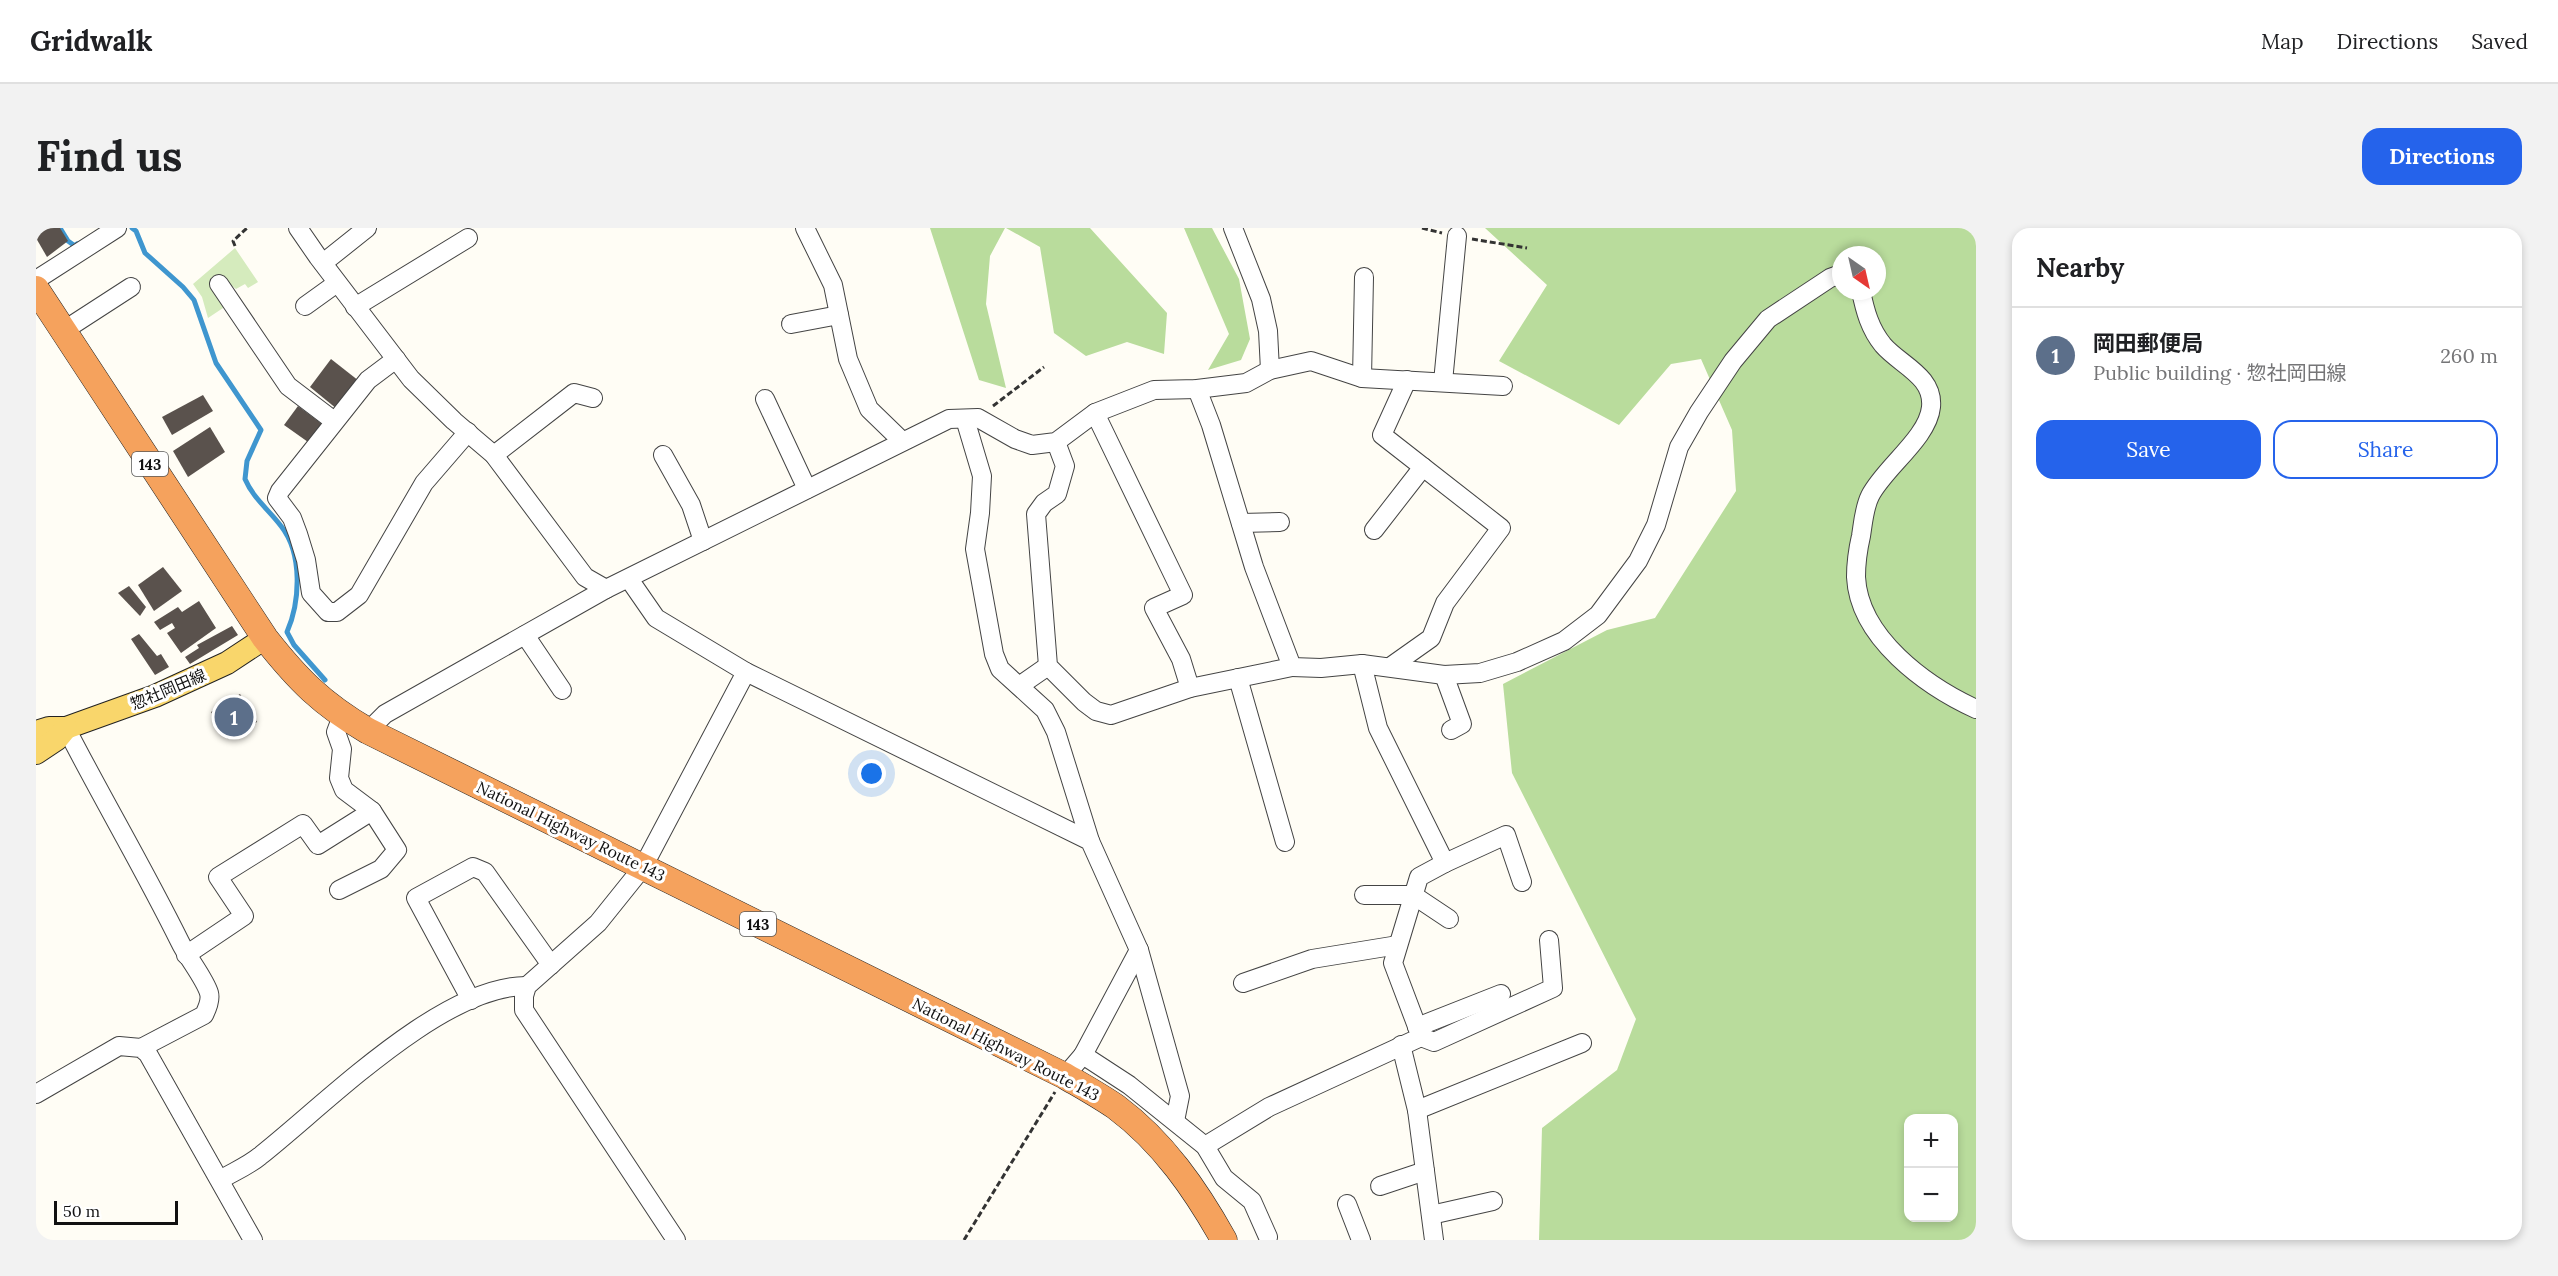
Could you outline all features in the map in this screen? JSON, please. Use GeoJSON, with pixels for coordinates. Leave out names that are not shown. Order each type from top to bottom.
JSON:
{"type":"FeatureCollection","features":[{"type":"Feature","properties":{"kind":"highway","name":"National Highway Route 143"},"geometry":{"type":"LineString","coordinates":[[36,289],[265,639],[309,690],[342,716],[368,731],[1065,1076],[1115,1107],[1144,1130],[1186,1179],[1224,1240]]}},
{"type":"Feature","properties":{"kind":"main road","name":"惣社岡田線"},"geometry":{"type":"LineString","coordinates":[[36,732],[49,728],[66,728],[194,680],[265,639]]}},
{"type":"Feature","properties":{"kind":"main road","name":"惣社岡田線"},"geometry":{"type":"LineString","coordinates":[[36,753],[57,739],[66,728]]}},
{"type":"Feature","properties":{"kind":"street"},"geometry":{"type":"LineString","coordinates":[[36,280],[117,228]]}},
{"type":"Feature","properties":{"kind":"street"},"geometry":{"type":"LineString","coordinates":[[298,228],[411,379],[494,455],[585,577],[606,589]]}},
{"type":"Feature","properties":{"kind":"street"},"geometry":{"type":"LineString","coordinates":[[322,263],[367,228]]}},
{"type":"Feature","properties":{"kind":"street"},"geometry":{"type":"LineString","coordinates":[[805,228],[833,285],[848,359],[868,410],[902,441]]}},
{"type":"Feature","properties":{"kind":"street"},"geometry":{"type":"LineString","coordinates":[[1233,228],[1261,299],[1268,331],[1270,370]]}},
{"type":"Feature","properties":{"kind":"street"},"geometry":{"type":"LineString","coordinates":[[1443,382],[1457,236]]}},
{"type":"Feature","properties":{"kind":"street"},"geometry":{"type":"LineString","coordinates":[[355,307],[468,238]]}},
{"type":"Feature","properties":{"kind":"street"},"geometry":{"type":"LineString","coordinates":[[1362,378],[1364,277]]}},
{"type":"Feature","properties":{"kind":"street"},"geometry":{"type":"LineString","coordinates":[[1056,442],[1065,466],[1057,494],[1044,503],[1036,514],[1048,666],[1096,711],[1111,715],[1190,687],[1292,667],[1321,668],[1362,664],[1444,675],[1480,673],[1517,662],[1564,640],[1598,615],[1638,561],[1656,525],[1679,447],[1733,361],[1768,319],[1832,277]]}},
{"type":"Feature","properties":{"kind":"street"},"geometry":{"type":"LineString","coordinates":[[305,306],[337,283]]}},
{"type":"Feature","properties":{"kind":"street"},"geometry":{"type":"LineString","coordinates":[[219,284],[288,386],[334,421]]}},
{"type":"Feature","properties":{"kind":"street"},"geometry":{"type":"LineString","coordinates":[[63,331],[131,287]]}},
{"type":"Feature","properties":{"kind":"street"},"geometry":{"type":"LineString","coordinates":[[1863,300],[1873,330],[1885,347],[1922,379],[1930,394],[1931,408],[1926,424],[1884,474],[1869,498],[1857,555],[1856,579],[1863,604],[1874,629],[1906,666],[1976,710]]}},
{"type":"Feature","properties":{"kind":"street"},"geometry":{"type":"LineString","coordinates":[[791,324],[839,315]]}},
{"type":"Feature","properties":{"kind":"street"},"geometry":{"type":"LineString","coordinates":[[396,359],[368,380],[280,491],[277,498],[292,518],[298,534],[306,560],[311,593],[328,612],[337,612],[359,596],[424,483],[468,432]]}},
{"type":"Feature","properties":{"kind":"street"},"geometry":{"type":"LineString","coordinates":[[368,731],[385,714],[606,589],[949,419],[971,419],[1032,445],[1056,442],[1095,413],[1154,390],[1197,389],[1246,383],[1270,370],[1311,361],[1362,378],[1503,386]]}},
{"type":"Feature","properties":{"kind":"street"},"geometry":{"type":"LineString","coordinates":[[1390,667],[1431,638],[1445,603],[1501,528],[1382,435],[1407,380]]}},
{"type":"Feature","properties":{"kind":"street"},"geometry":{"type":"LineString","coordinates":[[1197,389],[1211,425],[1254,567],[1292,667]]}},
{"type":"Feature","properties":{"kind":"street"},"geometry":{"type":"LineString","coordinates":[[494,455],[574,393],[593,398]]}},
{"type":"Feature","properties":{"kind":"street"},"geometry":{"type":"LineString","coordinates":[[765,399],[807,489]]}},
{"type":"Feature","properties":{"kind":"street"},"geometry":{"type":"LineString","coordinates":[[1095,413],[1183,595],[1154,608],[1181,660],[1190,687]]}},
{"type":"Feature","properties":{"kind":"street"},"geometry":{"type":"LineString","coordinates":[[971,419],[982,476],[975,549],[994,654],[1000,669],[1046,710],[1056,732],[1090,841],[1139,950],[1180,1096],[1175,1121]]}},
{"type":"Feature","properties":{"kind":"street"},"geometry":{"type":"LineString","coordinates":[[663,455],[691,505],[704,541]]}},
{"type":"Feature","properties":{"kind":"street"},"geometry":{"type":"LineString","coordinates":[[1374,530],[1423,467]]}},
{"type":"Feature","properties":{"kind":"street"},"geometry":{"type":"LineString","coordinates":[[1241,524],[1280,522]]}},
{"type":"Feature","properties":{"kind":"street"},"geometry":{"type":"LineString","coordinates":[[629,579],[656,618],[746,672],[1090,841]]}},
{"type":"Feature","properties":{"kind":"street"},"geometry":{"type":"LineString","coordinates":[[525,635],[562,690]]}},
{"type":"Feature","properties":{"kind":"street"},"geometry":{"type":"LineString","coordinates":[[1362,664],[1378,728],[1445,864]]}},
{"type":"Feature","properties":{"kind":"street"},"geometry":{"type":"LineString","coordinates":[[1019,686],[1048,666]]}},
{"type":"Feature","properties":{"kind":"street"},"geometry":{"type":"LineString","coordinates":[[220,1180],[258,1158],[367,1066],[429,1022],[471,1000],[509,986],[527,986],[598,923],[644,867],[746,672]]}},
{"type":"Feature","properties":{"kind":"street"},"geometry":{"type":"LineString","coordinates":[[1444,675],[1462,724],[1451,730]]}},
{"type":"Feature","properties":{"kind":"street"},"geometry":{"type":"LineString","coordinates":[[1238,678],[1285,842]]}},
{"type":"Feature","properties":{"kind":"street"},"geometry":{"type":"LineString","coordinates":[[339,890],[381,868],[397,850],[372,811],[344,790],[339,778],[342,749],[336,732],[342,716]]}},
{"type":"Feature","properties":{"kind":"street"},"geometry":{"type":"LineString","coordinates":[[36,1094],[119,1046],[141,1048],[204,1015],[209,1005],[209,994],[186,955],[145,870],[104,802],[66,728]]}},
{"type":"Feature","properties":{"kind":"street"},"geometry":{"type":"LineString","coordinates":[[186,955],[244,916],[218,877],[303,824],[318,845],[372,811]]}},
{"type":"Feature","properties":{"kind":"street"},"geometry":{"type":"LineString","coordinates":[[1522,882],[1506,835],[1419,877],[1393,963],[1419,1032],[1434,1042],[1553,988],[1549,940]]}},
{"type":"Feature","properties":{"kind":"street"},"geometry":{"type":"LineString","coordinates":[[471,1000],[416,898],[472,867],[485,872],[551,965]]}},
{"type":"Feature","properties":{"kind":"street"},"geometry":{"type":"LineString","coordinates":[[1364,895],[1413,896],[1449,920]]}},
{"type":"Feature","properties":{"kind":"street"},"geometry":{"type":"LineString","coordinates":[[1243,983],[1312,959],[1398,945]]}},
{"type":"Feature","properties":{"kind":"street"},"geometry":{"type":"LineString","coordinates":[[1065,1076],[1083,1055],[1139,950]]}},
{"type":"Feature","properties":{"kind":"street"},"geometry":{"type":"LineString","coordinates":[[527,986],[524,1010],[676,1240]]}},
{"type":"Feature","properties":{"kind":"street"},"geometry":{"type":"LineString","coordinates":[[1205,1146],[1269,1107],[1401,1045],[1419,1032],[1501,994]]}},
{"type":"Feature","properties":{"kind":"street"},"geometry":{"type":"LineString","coordinates":[[1417,1110],[1582,1043]]}},
{"type":"Feature","properties":{"kind":"street"},"geometry":{"type":"LineString","coordinates":[[1401,1045],[1417,1110],[1434,1240]]}},
{"type":"Feature","properties":{"kind":"street"},"geometry":{"type":"LineString","coordinates":[[141,1048],[148,1054],[253,1240]]}},
{"type":"Feature","properties":{"kind":"street"},"geometry":{"type":"LineString","coordinates":[[1083,1055],[1130,1084],[1205,1146],[1224,1178],[1252,1201],[1268,1237]]}},
{"type":"Feature","properties":{"kind":"street"},"geometry":{"type":"LineString","coordinates":[[1380,1186],[1425,1171]]}},
{"type":"Feature","properties":{"kind":"street"},"geometry":{"type":"LineString","coordinates":[[1431,1215],[1493,1201]]}},
{"type":"Feature","properties":{"kind":"street"},"geometry":{"type":"LineString","coordinates":[[1347,1204],[1361,1240]]}},
{"type":"Feature","properties":{"kind":"path"},"geometry":{"type":"LineString","coordinates":[[236,246],[233,241],[247,228]]}},
{"type":"Feature","properties":{"kind":"path"},"geometry":{"type":"LineString","coordinates":[[971,419],[1044,367]]}},
{"type":"Feature","properties":{"kind":"path"},"geometry":{"type":"LineString","coordinates":[[964,1240],[1065,1076]]}},
{"type":"Feature","properties":{"kind":"green space"},"geometry":{"type":"Polygon","coordinates":[[[930,228],[1005,228],[990,256],[986,304],[1006,388],[979,380],[930,228]]]}},
{"type":"Feature","properties":{"kind":"green space"},"geometry":{"type":"Polygon","coordinates":[[[1006,228],[1090,228],[1167,313],[1164,354],[1127,342],[1086,356],[1054,333],[1040,247],[1006,228]]]}},
{"type":"Feature","properties":{"kind":"green space"},"geometry":{"type":"Polygon","coordinates":[[[1184,228],[1212,228],[1239,279],[1250,339],[1241,360],[1208,370],[1229,334],[1184,228]]]}},
{"type":"Feature","properties":{"kind":"green space"},"geometry":{"type":"Polygon","coordinates":[[[1485,228],[1976,228],[1976,1240],[1539,1240],[1542,1128],[1617,1070],[1636,1019],[1512,773],[1503,684],[1607,630],[1655,618],[1736,491],[1732,430],[1701,359],[1671,364],[1619,425],[1499,361],[1547,285],[1485,228]]]}},
{"type":"Feature","properties":{"kind":"green space"},"geometry":{"type":"Polygon","coordinates":[[[235,248],[258,282],[248,288],[245,284],[236,289],[225,280],[226,306],[208,318],[202,297],[193,284],[235,248]]]}},
{"type":"Feature","properties":{"kind":"building"},"geometry":{"type":"Polygon","coordinates":[[[46,228],[60,228],[68,241],[47,257],[36,238],[36,233],[46,228]]]}},
{"type":"Feature","properties":{"kind":"building"},"geometry":{"type":"Polygon","coordinates":[[[331,359],[359,381],[337,409],[310,387],[331,359]]]}},
{"type":"Feature","properties":{"kind":"building"},"geometry":{"type":"Polygon","coordinates":[[[203,395],[213,411],[172,435],[162,417],[203,395]]]}},
{"type":"Feature","properties":{"kind":"building"},"geometry":{"type":"Polygon","coordinates":[[[298,406],[322,424],[308,442],[284,425],[298,406]]]}},
{"type":"Feature","properties":{"kind":"building"},"geometry":{"type":"Polygon","coordinates":[[[210,427],[225,452],[188,477],[173,451],[210,427]]]}},
{"type":"Feature","properties":{"kind":"building"},"geometry":{"type":"Polygon","coordinates":[[[163,567],[182,591],[154,611],[138,585],[163,567]]]}},
{"type":"Feature","properties":{"kind":"building"},"geometry":{"type":"Polygon","coordinates":[[[129,586],[146,607],[140,616],[118,593],[129,586]]]}},
{"type":"Feature","properties":{"kind":"building"},"geometry":{"type":"Polygon","coordinates":[[[199,601],[216,628],[181,653],[167,633],[175,628],[172,623],[160,630],[154,622],[178,607],[182,612],[199,601]]]}},
{"type":"Feature","properties":{"kind":"building"},"geometry":{"type":"Polygon","coordinates":[[[232,626],[238,635],[190,664],[185,657],[199,648],[197,645],[232,626]]]}},
{"type":"Feature","properties":{"kind":"building"},"geometry":{"type":"Polygon","coordinates":[[[139,634],[157,656],[161,654],[169,667],[155,675],[131,639],[139,634]]]}},
{"type":"Feature","properties":{"kind":"building"},"geometry":{"type":"Polygon","coordinates":[[[240,694],[257,722],[228,739],[211,712],[240,694]]]}},
{"type":"Feature","properties":{"kind":"waterway"},"geometry":{"type":"LineString","coordinates":[[60,228],[68,241],[75,246],[77,244]]}},
{"type":"Feature","properties":{"kind":"waterway"},"geometry":{"type":"LineString","coordinates":[[132,228],[136,231],[145,253],[194,300],[216,363],[261,430],[247,461],[245,479],[252,492],[288,537],[296,564],[297,593],[287,632],[294,645],[325,680]]}},
{"type":"Feature","properties":{"kind":"place","name":"岡田郵便局"},"geometry":{"type":"Point","coordinates":[234,717]}}]}
